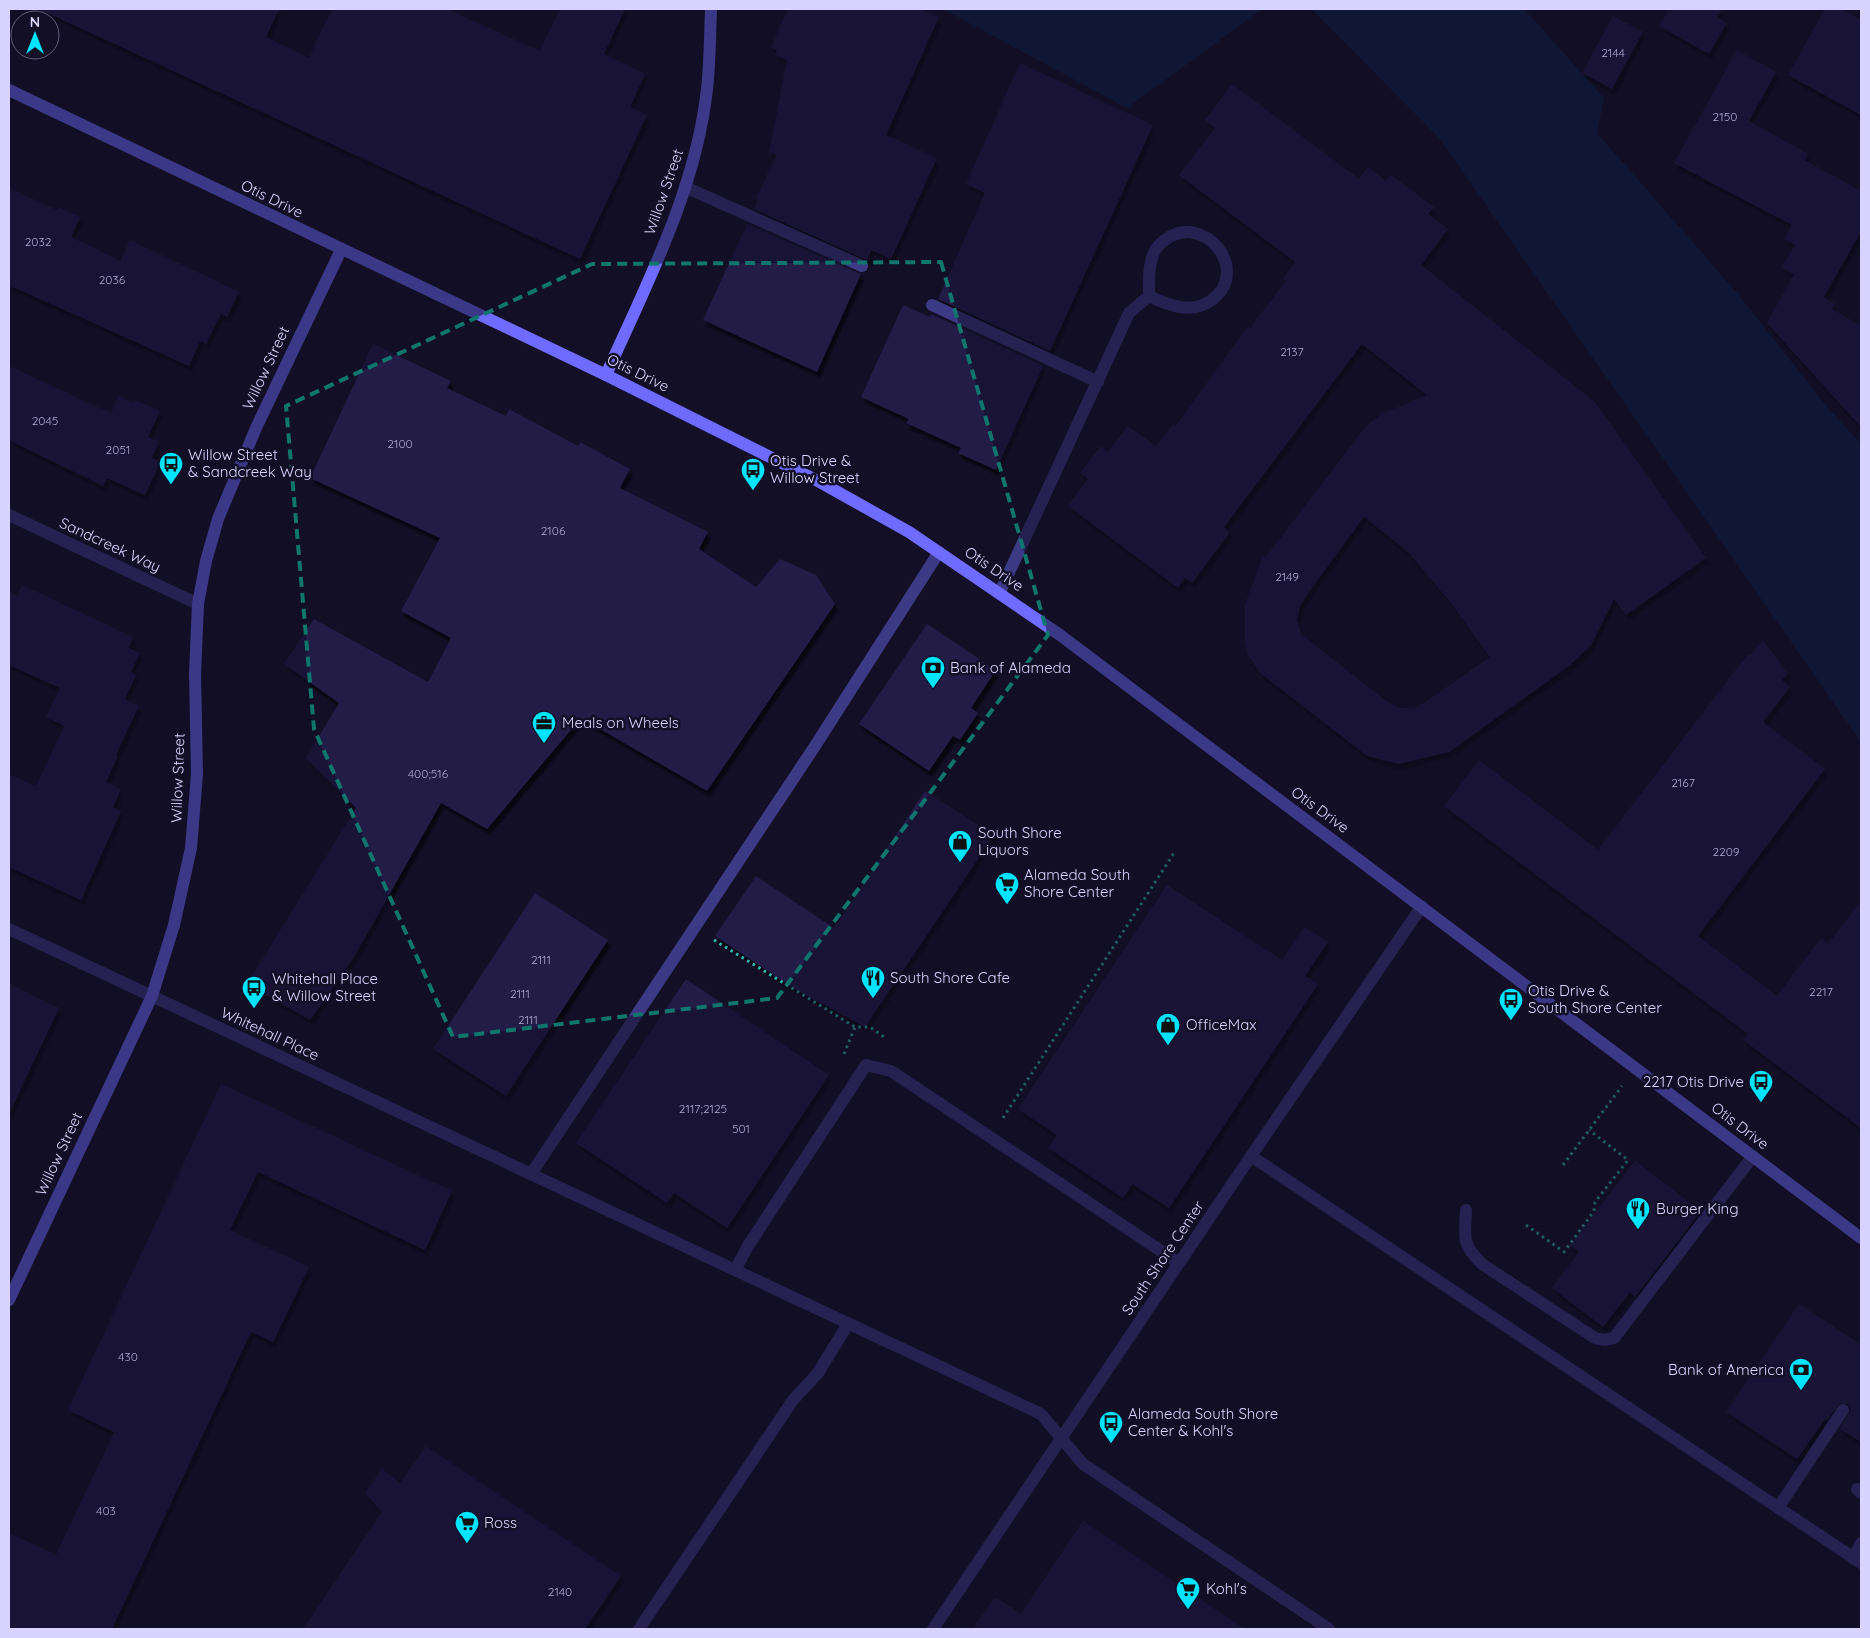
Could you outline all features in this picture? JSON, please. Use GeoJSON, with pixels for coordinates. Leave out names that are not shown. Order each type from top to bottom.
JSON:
{"type":"FeatureCollection","features":[{"type":"Feature","properties":{"kind":"main road","name":"Willow Street"},"geometry":{"type":"LineString","coordinates":[[606,375],[676,216],[685,187],[696,148],[708,89],[711,9]]}},
{"type":"Feature","properties":{"kind":"main road","name":"Otis Drive"},"geometry":{"type":"LineString","coordinates":[[9,90],[606,375],[818,481],[909,532],[1000,592],[1422,906],[1861,1238]]}},
{"type":"Feature","properties":{"kind":"main road","name":"Willow Street"},"geometry":{"type":"LineString","coordinates":[[9,1300],[152,996],[174,925],[191,848],[197,774],[194,674],[198,604],[206,560],[229,492],[260,419],[341,250]]}},
{"type":"Feature","properties":{"kind":"street"},"geometry":{"type":"LineString","coordinates":[[685,187],[862,266]]}},
{"type":"Feature","properties":{"kind":"street"},"geometry":{"type":"LineString","coordinates":[[1000,592],[1129,313],[1149,296],[1152,256],[1159,244],[1170,236],[1182,232],[1196,232],[1208,237],[1221,250],[1226,262],[1227,276],[1217,296],[1206,304],[1194,308],[1180,308],[1149,296]]}},
{"type":"Feature","properties":{"kind":"street"},"geometry":{"type":"LineString","coordinates":[[932,305],[1046,360],[1098,382]]}},
{"type":"Feature","properties":{"kind":"street","name":"Sandcreek Way"},"geometry":{"type":"LineString","coordinates":[[9,515],[198,604]]}},
{"type":"Feature","properties":{"kind":"street"},"geometry":{"type":"LineString","coordinates":[[532,1174],[815,746],[939,552]]}},
{"type":"Feature","properties":{"kind":"street","name":"South Shore Center"},"geometry":{"type":"LineString","coordinates":[[933,1629],[1179,1262],[1422,906]]}},
{"type":"Feature","properties":{"kind":"street","name":"Whitehall Place"},"geometry":{"type":"LineString","coordinates":[[9,929],[1041,1414],[1090,1469],[1328,1629]]}},
{"type":"Feature","properties":{"kind":"street"},"geometry":{"type":"LineString","coordinates":[[735,1270],[748,1246],[866,1065],[891,1072],[1179,1262]]}},
{"type":"Feature","properties":{"kind":"street"},"geometry":{"type":"LineString","coordinates":[[1251,1156],[1857,1560],[1861,1543]]}},
{"type":"Feature","properties":{"kind":"street"},"geometry":{"type":"LineString","coordinates":[[1466,1210],[1465,1236],[1468,1250],[1482,1264],[1595,1338],[1604,1340],[1614,1338],[1753,1156]]}},
{"type":"Feature","properties":{"kind":"street"},"geometry":{"type":"LineString","coordinates":[[639,1629],[792,1400],[818,1373],[848,1324]]}},
{"type":"Feature","properties":{"kind":"street"},"geometry":{"type":"LineString","coordinates":[[1778,1508],[1843,1410]]}},
{"type":"Feature","properties":{"kind":"path"},"geometry":{"type":"LineString","coordinates":[[990,1138],[1174,853]]}},
{"type":"Feature","properties":{"kind":"path"},"geometry":{"type":"LineString","coordinates":[[695,927],[855,1027],[870,1027],[884,1037]]}},
{"type":"Feature","properties":{"kind":"path"},"geometry":{"type":"LineString","coordinates":[[841,1060],[855,1027]]}},
{"type":"Feature","properties":{"kind":"path"},"geometry":{"type":"LineString","coordinates":[[1563,1165],[1636,1067]]}},
{"type":"Feature","properties":{"kind":"path"},"geometry":{"type":"LineString","coordinates":[[1526,1225],[1564,1252],[1594,1211],[1595,1202],[1628,1160],[1589,1130]]}},
{"type":"Feature","properties":{"kind":"highlighted area"},"geometry":{"type":"Polygon","coordinates":[[[941,262],[1048,635],[777,998],[453,1037],[314,729],[286,406],[592,264],[941,262]]]}},
{"type":"Feature","properties":{"kind":"water"},"geometry":{"type":"Polygon","coordinates":[[[943,9],[1262,9],[1127,108],[943,9]]]}},
{"type":"Feature","properties":{"kind":"water"},"geometry":{"type":"Polygon","coordinates":[[[1312,9],[1524,9],[1604,98],[1597,133],[1737,293],[1828,408],[1861,444],[1861,742],[1440,139],[1312,9]]]}},
{"type":"Feature","properties":{"kind":"building"},"geometry":{"type":"Polygon","coordinates":[[[39,9],[279,9],[266,37],[309,58],[332,9],[447,9],[540,51],[560,9],[625,9],[604,54],[645,74],[630,107],[647,115],[580,259],[60,19],[60,10],[39,9]]]}},
{"type":"Feature","properties":{"kind":"building"},"geometry":{"type":"Polygon","coordinates":[[[788,9],[920,9],[939,17],[886,135],[937,158],[891,259],[871,250],[867,260],[754,209],[758,199],[756,198],[777,154],[769,153],[787,60],[775,55],[777,50],[771,47],[788,9]]]}},
{"type":"Feature","properties":{"kind":"building"},"geometry":{"type":"Polygon","coordinates":[[[1669,9],[1722,9],[1717,17],[1727,23],[1709,54],[1659,26],[1669,9]]]}},
{"type":"Feature","properties":{"kind":"building"},"geometry":{"type":"Polygon","coordinates":[[[1825,9],[1841,9],[1861,20],[1861,115],[1788,75],[1825,9]]]}},
{"type":"Feature","properties":{"kind":"building"},"geometry":{"type":"Polygon","coordinates":[[[1613,16],[1643,32],[1612,89],[1582,73],[1613,16]]]}},
{"type":"Feature","properties":{"kind":"building"},"geometry":{"type":"Polygon","coordinates":[[[1737,50],[1776,72],[1749,121],[1808,154],[1805,160],[1861,191],[1861,231],[1824,297],[1835,304],[1832,309],[1861,326],[1861,427],[1767,323],[1794,274],[1781,268],[1795,245],[1784,239],[1792,225],[1674,163],[1737,50]]]}},
{"type":"Feature","properties":{"kind":"building"},"geometry":{"type":"Polygon","coordinates":[[[1020,63],[1153,125],[1050,351],[938,299],[985,193],[966,184],[1020,63]]]}},
{"type":"Feature","properties":{"kind":"building"},"geometry":{"type":"Polygon","coordinates":[[[1232,84],[1359,179],[1368,167],[1386,181],[1391,175],[1434,207],[1428,214],[1448,229],[1421,265],[1595,402],[1706,558],[1626,615],[1614,599],[1591,645],[1569,666],[1449,752],[1398,764],[1367,756],[1260,673],[1248,655],[1245,643],[1245,605],[1263,555],[1266,557],[1367,425],[1382,414],[1427,395],[1362,344],[1224,527],[1230,532],[1192,583],[1185,578],[1178,588],[1068,506],[1088,479],[1080,473],[1101,446],[1108,452],[1128,426],[1156,446],[1173,424],[1176,426],[1248,326],[1250,328],[1286,281],[1283,279],[1295,262],[1179,175],[1215,128],[1205,120],[1232,84]],[[1364,517],[1311,589],[1300,606],[1297,620],[1301,634],[1386,701],[1399,708],[1413,708],[1424,703],[1490,657],[1450,602],[1408,552],[1364,517]]]}},
{"type":"Feature","properties":{"kind":"building"},"geometry":{"type":"Polygon","coordinates":[[[9,188],[57,210],[58,207],[80,217],[71,237],[120,261],[130,240],[239,292],[227,317],[221,314],[206,344],[200,341],[189,366],[9,285],[9,188]]]}},
{"type":"Feature","properties":{"kind":"building"},"geometry":{"type":"Polygon","coordinates":[[[747,224],[861,274],[817,372],[703,320],[747,224]]]}},
{"type":"Feature","properties":{"kind":"building"},"geometry":{"type":"Polygon","coordinates":[[[903,305],[930,317],[931,314],[1043,366],[996,470],[958,453],[961,448],[906,423],[909,419],[861,397],[903,305]]]}},
{"type":"Feature","properties":{"kind":"building"},"geometry":{"type":"Polygon","coordinates":[[[373,344],[451,381],[447,388],[506,416],[509,409],[578,446],[580,442],[630,469],[620,488],[708,532],[699,549],[756,587],[780,559],[816,575],[835,604],[707,791],[581,718],[487,829],[441,803],[354,957],[310,1020],[247,984],[356,808],[306,758],[339,703],[284,664],[314,619],[428,682],[451,638],[401,611],[440,538],[310,478],[373,344]]]}},
{"type":"Feature","properties":{"kind":"building"},"geometry":{"type":"Polygon","coordinates":[[[9,366],[111,413],[119,396],[134,403],[135,400],[160,411],[148,437],[159,442],[152,458],[161,461],[145,495],[107,478],[103,486],[9,440],[9,366]]]}},
{"type":"Feature","properties":{"kind":"building"},"geometry":{"type":"Polygon","coordinates":[[[22,585],[133,637],[129,648],[140,653],[131,672],[136,675],[125,699],[139,706],[116,755],[118,756],[106,782],[121,789],[113,807],[121,811],[81,900],[9,867],[9,774],[36,787],[64,726],[46,717],[60,688],[9,665],[9,592],[17,596],[22,585]]]}},
{"type":"Feature","properties":{"kind":"building","name":"Bank of Alameda"},"geometry":{"type":"Polygon","coordinates":[[[927,624],[996,670],[971,708],[978,713],[960,740],[953,736],[929,771],[859,724],[927,624]]]}},
{"type":"Feature","properties":{"kind":"building"},"geometry":{"type":"Polygon","coordinates":[[[1763,640],[1788,674],[1782,680],[1790,687],[1763,722],[1825,769],[1698,936],[1777,996],[1821,938],[1828,944],[1861,901],[1861,1128],[1743,1040],[1748,1034],[1444,806],[1479,760],[1598,850],[1748,654],[1750,656],[1763,640]]]}},
{"type":"Feature","properties":{"kind":"building"},"geometry":{"type":"Polygon","coordinates":[[[925,791],[994,835],[865,1027],[795,989],[715,936],[756,876],[834,928],[925,791]]]}},
{"type":"Feature","properties":{"kind":"building","name":"OfficeMax"},"geometry":{"type":"Polygon","coordinates":[[[1167,885],[1282,960],[1304,927],[1328,942],[1305,976],[1318,984],[1169,1208],[1132,1184],[1123,1198],[1048,1148],[1057,1135],[1018,1109],[1167,885]]]}},
{"type":"Feature","properties":{"kind":"building"},"geometry":{"type":"Polygon","coordinates":[[[535,893],[608,940],[506,1096],[433,1049],[535,893]]]}},
{"type":"Feature","properties":{"kind":"building"},"geometry":{"type":"Polygon","coordinates":[[[686,979],[829,1075],[727,1228],[674,1193],[667,1203],[576,1143],[686,979]]]}},
{"type":"Feature","properties":{"kind":"building"},"geometry":{"type":"Polygon","coordinates":[[[9,984],[59,1008],[9,1114],[9,984]]]}},
{"type":"Feature","properties":{"kind":"building"},"geometry":{"type":"Polygon","coordinates":[[[221,1084],[452,1191],[425,1250],[258,1172],[230,1230],[309,1267],[273,1342],[251,1332],[112,1629],[9,1629],[9,1533],[56,1555],[114,1432],[68,1410],[221,1084]]]}},
{"type":"Feature","properties":{"kind":"building","name":"Burger King"},"geometry":{"type":"Polygon","coordinates":[[[1635,1161],[1701,1211],[1635,1297],[1630,1292],[1603,1327],[1552,1288],[1579,1252],[1570,1245],[1635,1161]]]}},
{"type":"Feature","properties":{"kind":"building","name":"Bank of America"},"geometry":{"type":"Polygon","coordinates":[[[1799,1304],[1861,1345],[1861,1442],[1840,1429],[1851,1410],[1848,1404],[1840,1403],[1827,1420],[1825,1419],[1797,1459],[1726,1412],[1799,1304]]]}},
{"type":"Feature","properties":{"kind":"building","name":"Ross"},"geometry":{"type":"Polygon","coordinates":[[[426,1446],[621,1576],[585,1629],[303,1629],[382,1512],[365,1493],[382,1469],[400,1483],[426,1446]]]}},
{"type":"Feature","properties":{"kind":"building"},"geometry":{"type":"Polygon","coordinates":[[[1083,1521],[1245,1629],[973,1629],[995,1597],[1021,1614],[1083,1521]]]}},
{"type":"Feature","properties":{"kind":"place","name":"Willow Street & Sandcreek Way"},"geometry":{"type":"Point","coordinates":[171,485]}},
{"type":"Feature","properties":{"kind":"place","name":"Otis Drive & Willow Street"},"geometry":{"type":"Point","coordinates":[753,491]}},
{"type":"Feature","properties":{"kind":"place","name":"Bank of Alameda"},"geometry":{"type":"Point","coordinates":[933,689]}},
{"type":"Feature","properties":{"kind":"place","name":"Meals on Wheels"},"geometry":{"type":"Point","coordinates":[544,744]}},
{"type":"Feature","properties":{"kind":"place","name":"South Shore Liquors"},"geometry":{"type":"Point","coordinates":[960,863]}},
{"type":"Feature","properties":{"kind":"place","name":"Alameda South Shore Center"},"geometry":{"type":"Point","coordinates":[1007,905]}},
{"type":"Feature","properties":{"kind":"place","name":"South Shore Cafe"},"geometry":{"type":"Point","coordinates":[873,999]}},
{"type":"Feature","properties":{"kind":"place","name":"Whitehall Place & Willow Street"},"geometry":{"type":"Point","coordinates":[254,1009]}},
{"type":"Feature","properties":{"kind":"place","name":"Otis Drive & South Shore Center"},"geometry":{"type":"Point","coordinates":[1511,1021]}},
{"type":"Feature","properties":{"kind":"place","name":"OfficeMax"},"geometry":{"type":"Point","coordinates":[1168,1046]}},
{"type":"Feature","properties":{"kind":"place","name":"2217 Otis Drive"},"geometry":{"type":"Point","coordinates":[1761,1103]}},
{"type":"Feature","properties":{"kind":"place","name":"Burger King"},"geometry":{"type":"Point","coordinates":[1638,1230]}},
{"type":"Feature","properties":{"kind":"place","name":"Bank of America"},"geometry":{"type":"Point","coordinates":[1801,1391]}},
{"type":"Feature","properties":{"kind":"place","name":"Alameda South Shore Center & Kohl's"},"geometry":{"type":"Point","coordinates":[1111,1444]}},
{"type":"Feature","properties":{"kind":"place","name":"Ross"},"geometry":{"type":"Point","coordinates":[467,1544]}},
{"type":"Feature","properties":{"kind":"place","name":"Kohl's"},"geometry":{"type":"Point","coordinates":[1188,1610]}}]}
